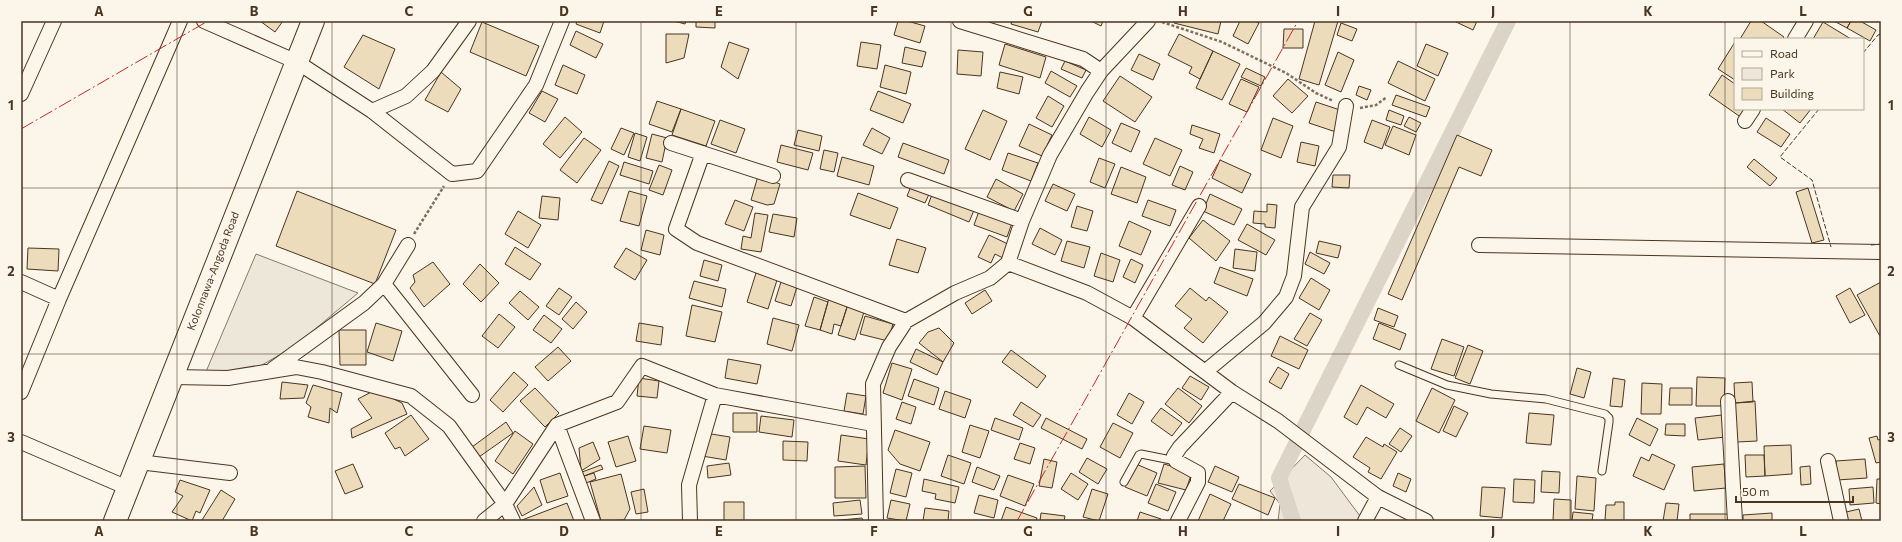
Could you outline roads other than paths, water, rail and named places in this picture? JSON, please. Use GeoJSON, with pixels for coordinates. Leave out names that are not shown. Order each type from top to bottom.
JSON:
{"type":"FeatureCollection","features":[{"type":"Feature","properties":{"kind":"main road","name":"Kolonnawa-Angoda Road"},"geometry":{"type":"LineString","coordinates":[[115,521],[313,21]]}},
{"type":"Feature","properties":{"kind":"street"},"geometry":{"type":"LineString","coordinates":[[21,94],[54,21]]}},
{"type":"Feature","properties":{"kind":"street"},"geometry":{"type":"LineString","coordinates":[[21,392],[59,298],[180,21]]}},
{"type":"Feature","properties":{"kind":"street"},"geometry":{"type":"LineString","coordinates":[[204,21],[297,62],[372,111],[452,174],[477,171],[536,85],[562,21]]}},
{"type":"Feature","properties":{"kind":"street"},"geometry":{"type":"LineString","coordinates":[[372,111],[406,96],[412,91],[433,70],[469,21]]}},
{"type":"Feature","properties":{"kind":"street"},"geometry":{"type":"LineString","coordinates":[[960,21],[1083,59],[1101,71]]}},
{"type":"Feature","properties":{"kind":"street"},"geometry":{"type":"LineString","coordinates":[[876,521],[873,384],[889,347],[906,321],[955,293],[990,278],[1008,263],[1022,221],[1050,155],[1101,71],[1148,21]]}},
{"type":"Feature","properties":{"kind":"street"},"geometry":{"type":"LineString","coordinates":[[1796,38],[1806,21]]}},
{"type":"Feature","properties":{"kind":"street"},"geometry":{"type":"LineString","coordinates":[[1206,371],[1264,323],[1286,297],[1294,276],[1302,207],[1339,147],[1346,106]]}},
{"type":"Feature","properties":{"kind":"street"},"geometry":{"type":"LineString","coordinates":[[1745,121],[1752,110]]}},
{"type":"Feature","properties":{"kind":"street"},"geometry":{"type":"LineString","coordinates":[[671,143],[773,176]]}},
{"type":"Feature","properties":{"kind":"street"},"geometry":{"type":"LineString","coordinates":[[703,153],[676,229],[697,244],[906,321]]}},
{"type":"Feature","properties":{"kind":"street"},"geometry":{"type":"LineString","coordinates":[[908,180],[1022,221]]}},
{"type":"Feature","properties":{"kind":"street"},"geometry":{"type":"LineString","coordinates":[[1133,318],[1199,206]]}},
{"type":"Feature","properties":{"kind":"street"},"geometry":{"type":"LineString","coordinates":[[269,371],[364,303],[384,284],[408,245]]}},
{"type":"Feature","properties":{"kind":"street"},"geometry":{"type":"LineString","coordinates":[[1479,245],[1881,252]]}},
{"type":"Feature","properties":{"kind":"street"},"geometry":{"type":"LineString","coordinates":[[1008,263],[1087,293],[1133,318],[1166,344],[1206,371],[1232,392],[1278,421],[1378,497],[1426,521]]}},
{"type":"Feature","properties":{"kind":"street"},"geometry":{"type":"LineString","coordinates":[[21,282],[59,298]]}},
{"type":"Feature","properties":{"kind":"street"},"geometry":{"type":"LineString","coordinates":[[384,284],[472,395]]}},
{"type":"Feature","properties":{"kind":"street"},"geometry":{"type":"LineString","coordinates":[[172,377],[228,378],[296,366],[411,396],[450,426],[505,504],[513,521]]}},
{"type":"Feature","properties":{"kind":"street"},"geometry":{"type":"LineString","coordinates":[[484,521],[505,504],[557,425],[617,402],[642,366],[715,395],[873,424]]}},
{"type":"Feature","properties":{"kind":"street"},"geometry":{"type":"LineString","coordinates":[[1178,521],[1198,482],[1198,473],[1176,461],[1174,456],[1180,447],[1232,392]]}},
{"type":"Feature","properties":{"kind":"street"},"geometry":{"type":"LineString","coordinates":[[690,521],[689,485],[715,395]]}},
{"type":"Feature","properties":{"kind":"street"},"geometry":{"type":"LineString","coordinates":[[1728,400],[1735,521]]}},
{"type":"Feature","properties":{"kind":"street"},"geometry":{"type":"LineString","coordinates":[[557,425],[593,521]]}},
{"type":"Feature","properties":{"kind":"street"},"geometry":{"type":"LineString","coordinates":[[21,442],[128,488]]}},
{"type":"Feature","properties":{"kind":"street"},"geometry":{"type":"LineString","coordinates":[[1828,461],[1841,521]]}},
{"type":"Feature","properties":{"kind":"street"},"geometry":{"type":"LineString","coordinates":[[139,462],[230,473]]}},
{"type":"Feature","properties":{"kind":"street"},"geometry":{"type":"LineString","coordinates":[[1365,521],[1378,497]]}},
{"type":"Feature","properties":{"kind":"lane"},"geometry":{"type":"LineString","coordinates":[[1399,365],[1447,385],[1491,394],[1546,399],[1605,414],[1609,418],[1609,422],[1602,471]]}},
{"type":"Feature","properties":{"kind":"lane"},"geometry":{"type":"LineString","coordinates":[[1124,482],[1141,454],[1176,461]]}},
{"type":"Feature","properties":{"kind":"waterway"},"geometry":{"type":"LineString","coordinates":[[1293,521],[1279,478],[1508,21]]}}]}
